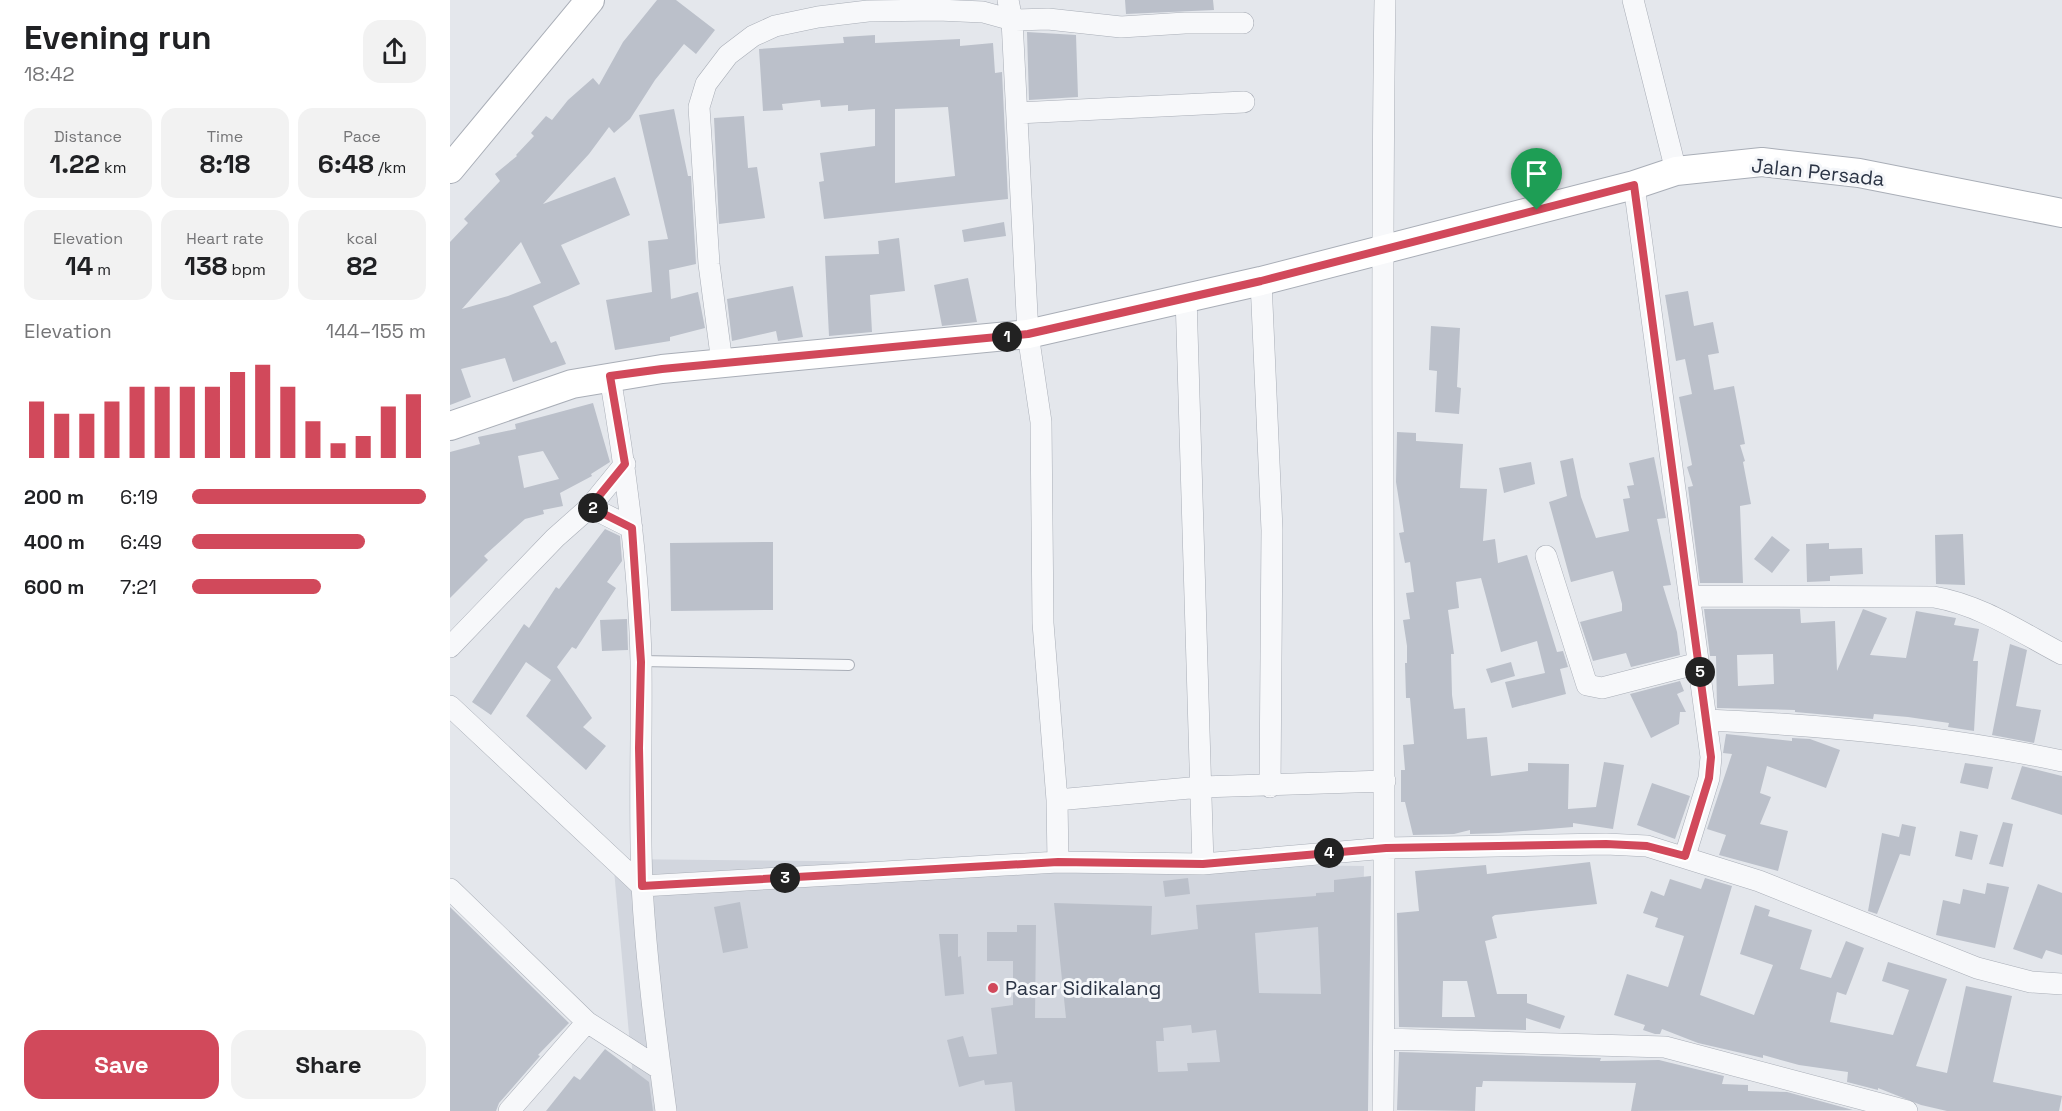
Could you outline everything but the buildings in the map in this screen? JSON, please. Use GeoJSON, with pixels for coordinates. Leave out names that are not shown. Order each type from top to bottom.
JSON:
{"type":"FeatureCollection","features":[{"type":"Feature","properties":{"kind":"street"},"geometry":{"type":"LineString","coordinates":[[450,169],[590,0]]}},
{"type":"Feature","properties":{"kind":"street"},"geometry":{"type":"LineString","coordinates":[[1383,1111],[1386,848],[1381,249],[1384,0]]}},
{"type":"Feature","properties":{"kind":"street"},"geometry":{"type":"LineString","coordinates":[[1633,0],[1676,171]]}},
{"type":"Feature","properties":{"kind":"street"},"geometry":{"type":"LineString","coordinates":[[722,363],[710,272],[699,107],[706,84],[728,55],[753,36],[775,26],[868,10],[983,12],[1010,10],[1048,19],[1121,27],[1185,22],[1243,22]]}},
{"type":"Feature","properties":{"kind":"street"},"geometry":{"type":"LineString","coordinates":[[1010,10],[1028,334],[1041,422],[1043,623],[1057,800],[1058,862]]}},
{"type":"Feature","properties":{"kind":"street"},"geometry":{"type":"LineString","coordinates":[[1017,113],[1244,102]]}},
{"type":"Feature","properties":{"kind":"street","name":"Jalan Persada"},"geometry":{"type":"LineString","coordinates":[[450,426],[572,384],[610,376],[1028,334],[1186,296],[1261,281],[1634,185],[1676,171],[1762,162],[1859,173],[2062,213]]}},
{"type":"Feature","properties":{"kind":"street"},"geometry":{"type":"LineString","coordinates":[[1634,185],[1711,757],[1709,778],[1685,856]]}},
{"type":"Feature","properties":{"kind":"street"},"geometry":{"type":"LineString","coordinates":[[1261,281],[1272,530],[1270,787]]}},
{"type":"Feature","properties":{"kind":"street"},"geometry":{"type":"LineString","coordinates":[[1186,296],[1203,864]]}},
{"type":"Feature","properties":{"kind":"street"},"geometry":{"type":"LineString","coordinates":[[610,376],[625,464],[632,528],[641,662],[639,748],[642,886],[666,1111]]}},
{"type":"Feature","properties":{"kind":"street"},"geometry":{"type":"LineString","coordinates":[[450,647],[555,538],[590,507],[625,464]]}},
{"type":"Feature","properties":{"kind":"street"},"geometry":{"type":"LineString","coordinates":[[590,507],[632,528]]}},
{"type":"Feature","properties":{"kind":"street"},"geometry":{"type":"LineString","coordinates":[[1546,556],[1587,685],[1602,688],[1699,663]]}},
{"type":"Feature","properties":{"kind":"street"},"geometry":{"type":"LineString","coordinates":[[1689,596],[1934,597],[1956,601],[1984,612],[2062,654]]}},
{"type":"Feature","properties":{"kind":"street"},"geometry":{"type":"LineString","coordinates":[[450,706],[642,886],[1058,862],[1203,864],[1386,848],[1606,844],[1647,846],[1759,881],[1977,968],[2031,982],[2062,984]]}},
{"type":"Feature","properties":{"kind":"street"},"geometry":{"type":"LineString","coordinates":[[1706,720],[1783,723],[1963,742],[2062,761]]}},
{"type":"Feature","properties":{"kind":"street"},"geometry":{"type":"LineString","coordinates":[[1057,800],[1201,787],[1270,787],[1385,781]]}},
{"type":"Feature","properties":{"kind":"street"},"geometry":{"type":"LineString","coordinates":[[450,889],[587,1022],[660,1069]]}},
{"type":"Feature","properties":{"kind":"street"},"geometry":{"type":"LineString","coordinates":[[508,1111],[587,1022]]}},
{"type":"Feature","properties":{"kind":"street"},"geometry":{"type":"LineString","coordinates":[[1384,1039],[1665,1047],[1907,1111]]}},
{"type":"Feature","properties":{"kind":"lane"},"geometry":{"type":"LineString","coordinates":[[641,662],[849,665]]}},
{"type":"Feature","properties":{"kind":"shaded area","name":"Pasar Sidikalang"},"geometry":{"type":"Polygon","coordinates":[[[613,859],[1364,866],[1360,1111],[636,1111],[613,859]]]}},
{"type":"Feature","properties":{"kind":"place","name":"Pasar Sidikalang"},"geometry":{"type":"Point","coordinates":[993,988]}},
{"type":"Feature","properties":{"kind":"route"},"geometry":{"type":"LineString","coordinates":[[1634,185],[1711,757],[1709,778],[1685,856],[1647,846],[1606,844],[1386,848],[1203,864],[1058,862],[642,886],[639,748],[641,662],[632,528],[590,507],[625,464],[610,376],[1028,334],[1186,296],[1261,281],[1537,210],[1634,185]]}}]}
